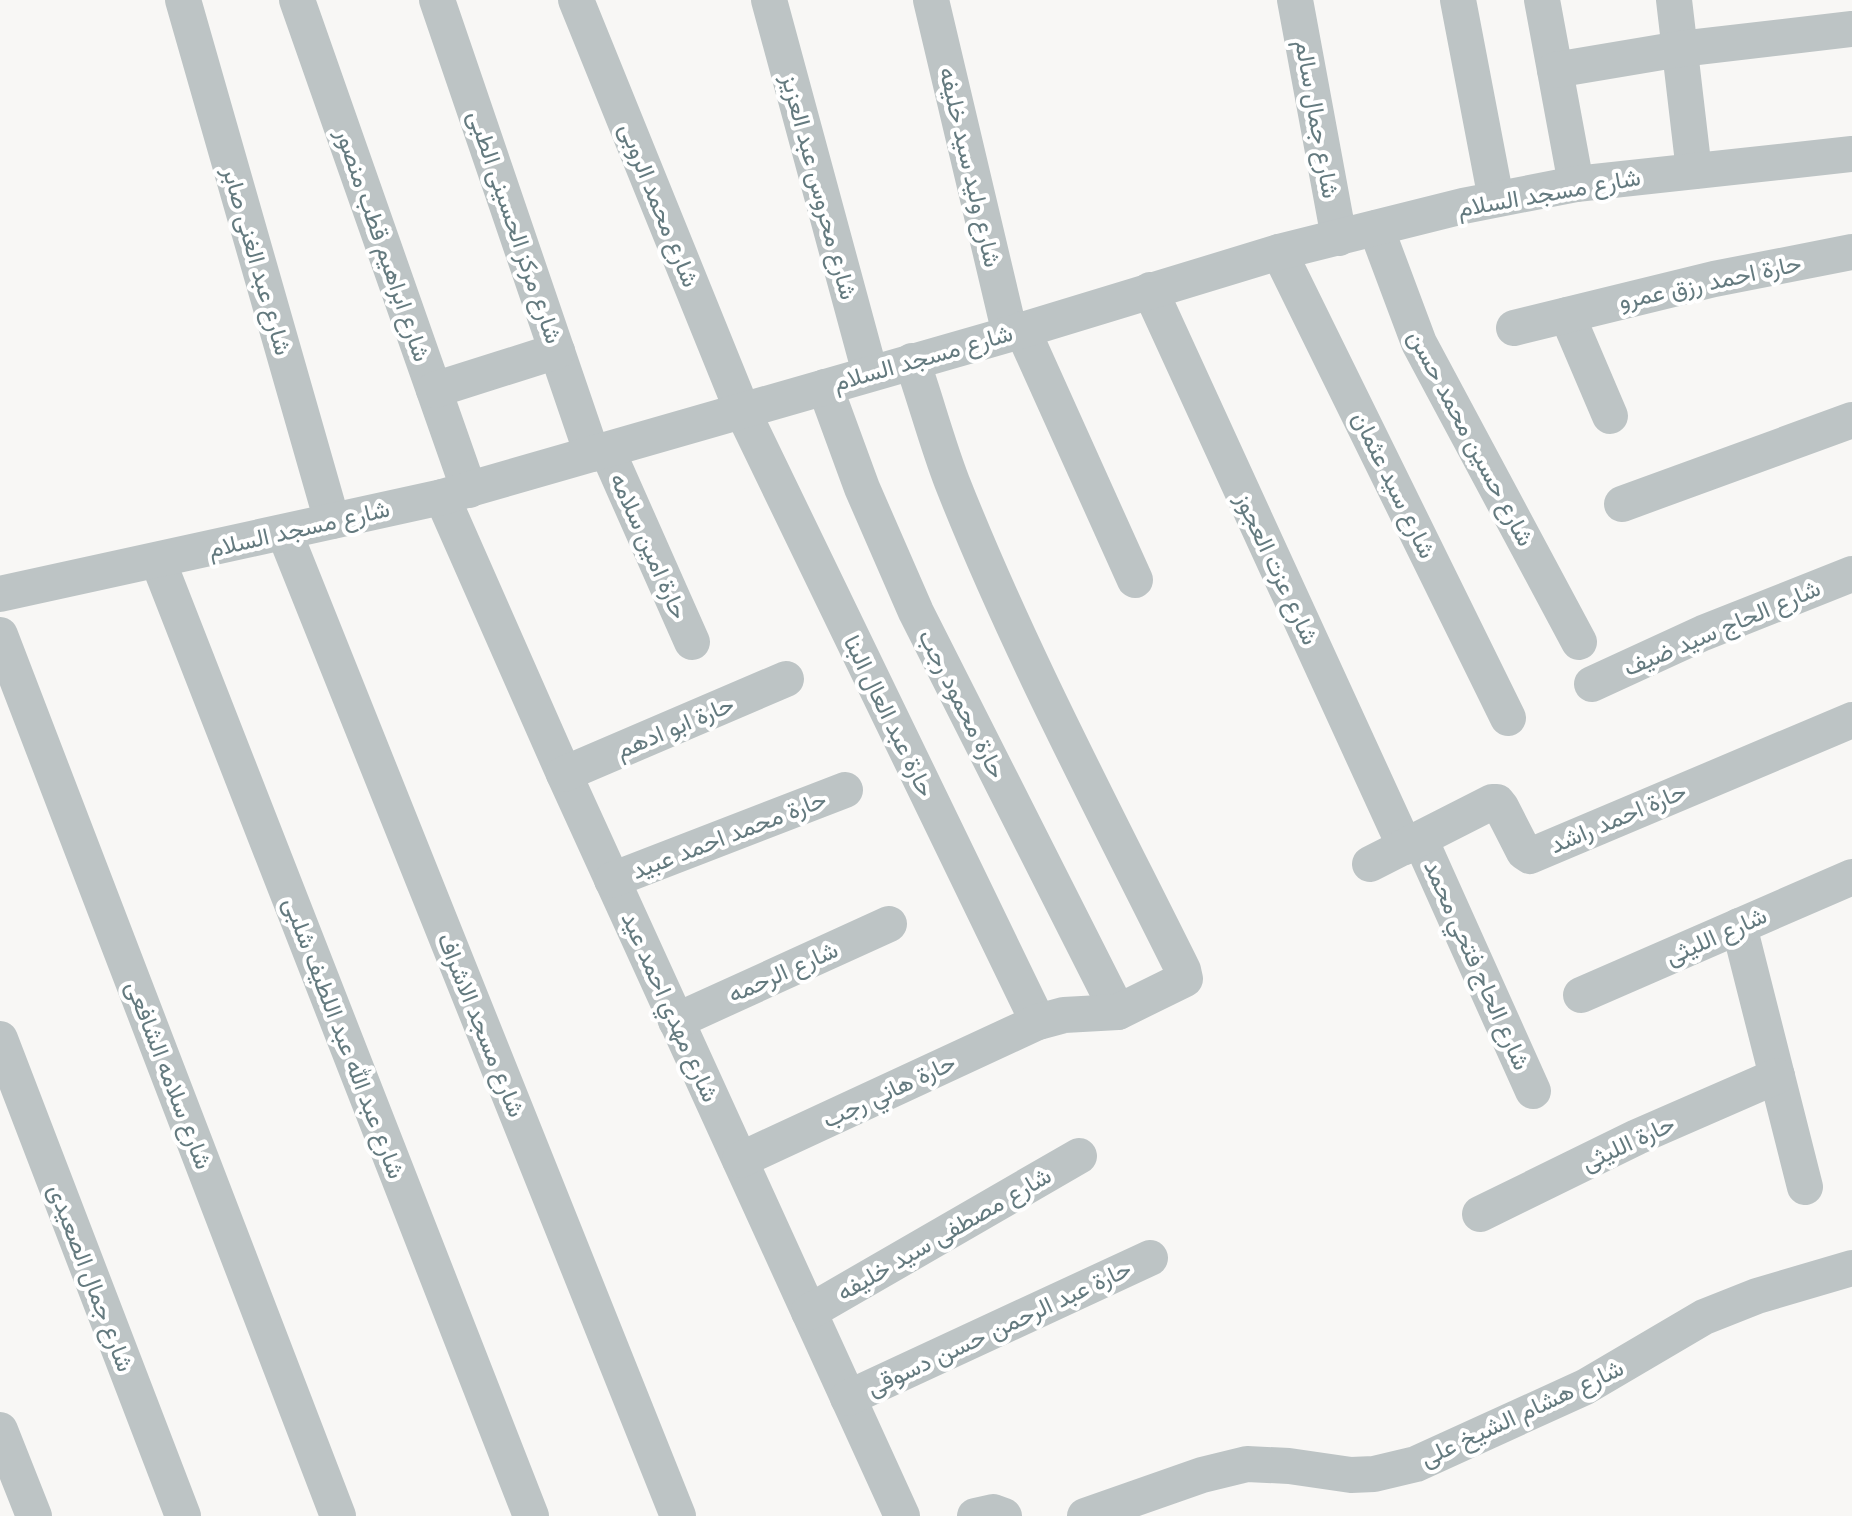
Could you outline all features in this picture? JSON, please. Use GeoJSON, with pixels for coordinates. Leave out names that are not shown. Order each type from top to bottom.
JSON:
{"type":"FeatureCollection","features":[{"type":"Feature","properties":{"kind":"street","name":"شارع عبد الغنى صابر"},"geometry":{"type":"LineString","coordinates":[[183,0],[332,521]]}},
{"type":"Feature","properties":{"kind":"street","name":"شارع ابراهيم قطب منصور"},"geometry":{"type":"LineString","coordinates":[[297,0],[434,390],[456,494]]}},
{"type":"Feature","properties":{"kind":"street","name":"شارع مركز الحسينى الطبى"},"geometry":{"type":"LineString","coordinates":[[437,0],[557,351],[599,452]]}},
{"type":"Feature","properties":{"kind":"street","name":"شارع محمد الروبى"},"geometry":{"type":"LineString","coordinates":[[576,0],[742,410]]}},
{"type":"Feature","properties":{"kind":"street","name":"شارع محروس عبد العزيز"},"geometry":{"type":"LineString","coordinates":[[769,0],[870,373]]}},
{"type":"Feature","properties":{"kind":"street","name":"شارع وليد سيد خليفه"},"geometry":{"type":"LineString","coordinates":[[931,0],[1016,332],[1135,580]]}},
{"type":"Feature","properties":{"kind":"street","name":"شارع جمال سالم"},"geometry":{"type":"LineString","coordinates":[[1295,0],[1339,238]]}},
{"type":"Feature","properties":{"kind":"street"},"geometry":{"type":"LineString","coordinates":[[1458,0],[1496,199]]}},
{"type":"Feature","properties":{"kind":"street"},"geometry":{"type":"LineString","coordinates":[[1542,0],[1576,184]]}},
{"type":"Feature","properties":{"kind":"street"},"geometry":{"type":"LineString","coordinates":[[1674,0],[1694,171]]}},
{"type":"Feature","properties":{"kind":"street"},"geometry":{"type":"LineString","coordinates":[[1555,70],[1680,49],[1852,29]]}},
{"type":"Feature","properties":{"kind":"street","name":"شارع مسجد السلام"},"geometry":{"type":"LineString","coordinates":[[0,594],[285,534],[456,494],[1016,332],[1279,252],[1496,199],[1576,184],[1852,154]]}},
{"type":"Feature","properties":{"kind":"street","name":"شارع حسين محمد حسن"},"geometry":{"type":"LineString","coordinates":[[1376,228],[1419,343],[1579,642]]}},
{"type":"Feature","properties":{"kind":"street","name":"شارع سيد عثمان"},"geometry":{"type":"LineString","coordinates":[[1279,252],[1508,718]]}},
{"type":"Feature","properties":{"kind":"street","name":"حارة احمد رزق عمرو"},"geometry":{"type":"LineString","coordinates":[[1514,328],[1714,279],[1852,252]]}},
{"type":"Feature","properties":{"kind":"street","name":"شارع عزت العجوز"},"geometry":{"type":"LineString","coordinates":[[1150,290],[1412,843]]}},
{"type":"Feature","properties":{"kind":"street"},"geometry":{"type":"LineString","coordinates":[[1567,315],[1610,416]]}},
{"type":"Feature","properties":{"kind":"street"},"geometry":{"type":"LineString","coordinates":[[434,390],[557,351]]}},
{"type":"Feature","properties":{"kind":"street"},"geometry":{"type":"LineString","coordinates":[[912,361],[951,479],[1004,603],[1185,976],[1182,983],[1118,1012]]}},
{"type":"Feature","properties":{"kind":"street","name":"حارة محمود رجب"},"geometry":{"type":"LineString","coordinates":[[825,387],[895,569],[1118,1012]]}},
{"type":"Feature","properties":{"kind":"street","name":"حارة عبد العال البنا"},"geometry":{"type":"LineString","coordinates":[[742,410],[1038,1022]]}},
{"type":"Feature","properties":{"kind":"street"},"geometry":{"type":"LineString","coordinates":[[1622,504],[1852,420]]}},
{"type":"Feature","properties":{"kind":"street","name":"حارة امين سلامه"},"geometry":{"type":"LineString","coordinates":[[599,452],[692,642]]}},
{"type":"Feature","properties":{"kind":"street","name":"شارع مهدي احمد عيد"},"geometry":{"type":"LineString","coordinates":[[456,494],[564,774],[902,1516]]}},
{"type":"Feature","properties":{"kind":"street","name":"شارع مسجد الاشراف"},"geometry":{"type":"LineString","coordinates":[[285,534],[678,1516]]}},
{"type":"Feature","properties":{"kind":"street","name":"شارع عبد الله عبد اللطيف شلبى"},"geometry":{"type":"LineString","coordinates":[[158,561],[531,1516]]}},
{"type":"Feature","properties":{"kind":"street","name":"شارع الحاج سيد ضيف"},"geometry":{"type":"LineString","coordinates":[[1592,684],[1703,633],[1852,574]]}},
{"type":"Feature","properties":{"kind":"street","name":"شارع سلامه الشافعى"},"geometry":{"type":"LineString","coordinates":[[0,635],[338,1516]]}},
{"type":"Feature","properties":{"kind":"street","name":"حارة ابو ادهم"},"geometry":{"type":"LineString","coordinates":[[564,774],[786,679]]}},
{"type":"Feature","properties":{"kind":"street","name":"حارة احمد راشد"},"geometry":{"type":"LineString","coordinates":[[1370,864],[1497,802],[1524,852],[1530,856],[1852,720]]}},
{"type":"Feature","properties":{"kind":"street","name":"حارة محمد احمد عبيد"},"geometry":{"type":"LineString","coordinates":[[612,880],[845,790]]}},
{"type":"Feature","properties":{"kind":"street","name":"شارع الحاج فتحي محمد"},"geometry":{"type":"LineString","coordinates":[[1412,843],[1533,1091]]}},
{"type":"Feature","properties":{"kind":"street","name":"شارع الليثى"},"geometry":{"type":"LineString","coordinates":[[1581,995],[1852,877]]}},
{"type":"Feature","properties":{"kind":"street","name":"شارع الرحمه"},"geometry":{"type":"LineString","coordinates":[[676,1021],[889,924]]}},
{"type":"Feature","properties":{"kind":"street"},"geometry":{"type":"LineString","coordinates":[[1739,926],[1805,1187]]}},
{"type":"Feature","properties":{"kind":"street","name":"حارة هاني رجب"},"geometry":{"type":"LineString","coordinates":[[740,1160],[1038,1022],[1064,1015],[1118,1012]]}},
{"type":"Feature","properties":{"kind":"street","name":"شارع جمال الصعيدى"},"geometry":{"type":"LineString","coordinates":[[0,1039],[183,1516]]}},
{"type":"Feature","properties":{"kind":"street","name":"حارة الليثى"},"geometry":{"type":"LineString","coordinates":[[1480,1214],[1637,1137],[1777,1076]]}},
{"type":"Feature","properties":{"kind":"street","name":"شارع مصطفى سيد خليفه"},"geometry":{"type":"LineString","coordinates":[[809,1312],[1079,1156]]}},
{"type":"Feature","properties":{"kind":"street","name":"حارة عبد الرحمن حسن دسوقى"},"geometry":{"type":"LineString","coordinates":[[848,1398],[1150,1258]]}},
{"type":"Feature","properties":{"kind":"street","name":"شارع هشام الشيخ على"},"geometry":{"type":"LineString","coordinates":[[1085,1516],[1202,1475],[1247,1464],[1289,1466],[1351,1475],[1374,1474],[1416,1464],[1585,1387],[1704,1317],[1757,1296],[1851,1270]]}},
{"type":"Feature","properties":{"kind":"street"},"geometry":{"type":"LineString","coordinates":[[0,1430],[34,1516]]}},
{"type":"Feature","properties":{"kind":"street"},"geometry":{"type":"LineString","coordinates":[[975,1516],[993,1512],[1004,1516]]}}]}
